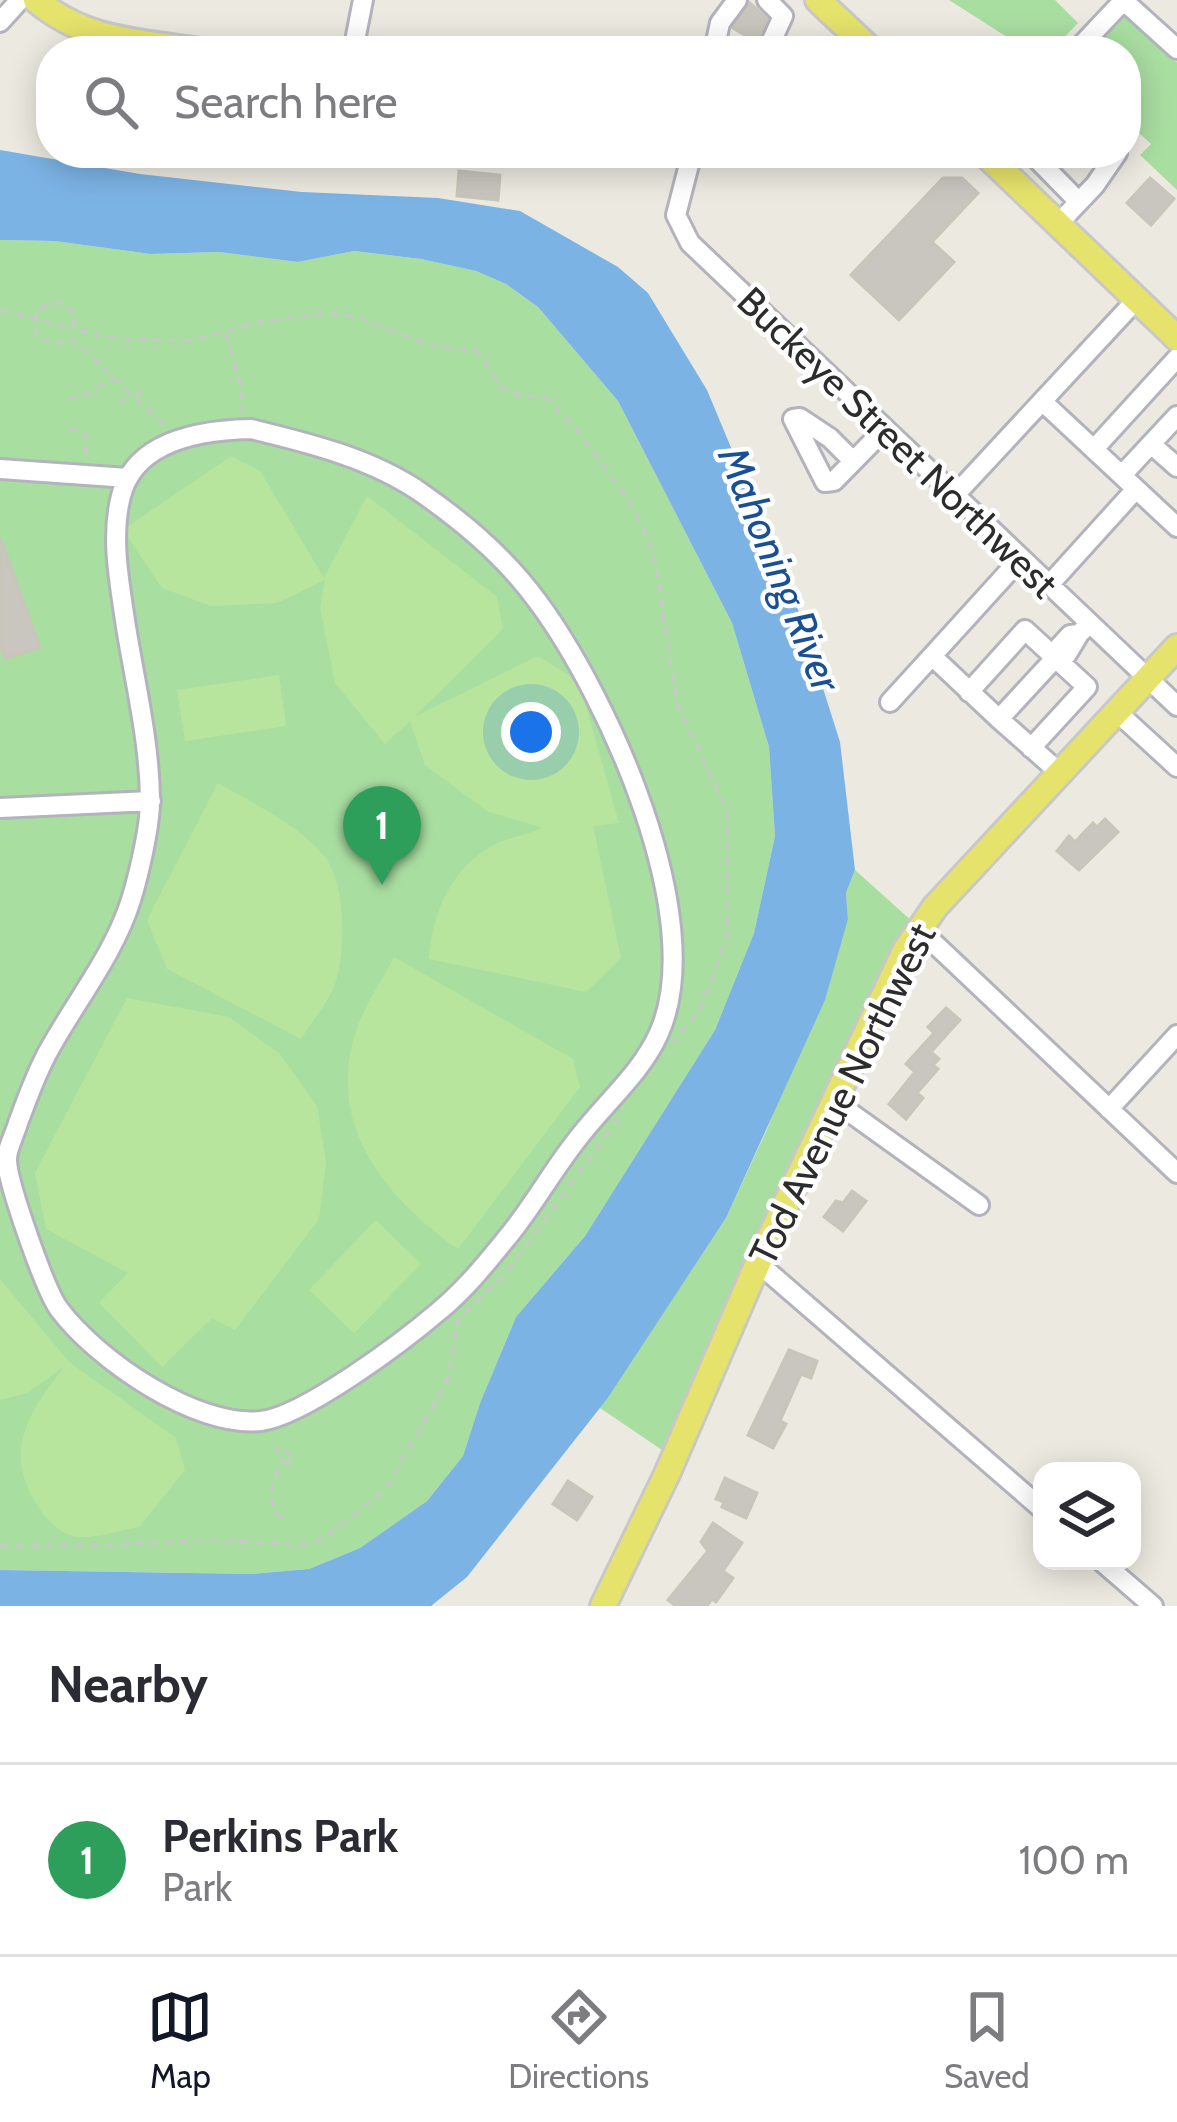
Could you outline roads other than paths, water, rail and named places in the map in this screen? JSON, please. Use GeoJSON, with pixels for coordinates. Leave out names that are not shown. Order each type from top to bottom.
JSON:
{"type":"FeatureCollection","features":[{"type":"Feature","properties":{"kind":"main road"},"geometry":{"type":"LineString","coordinates":[[36,0],[57,18],[108,36]]}},
{"type":"Feature","properties":{"kind":"main road"},"geometry":{"type":"LineString","coordinates":[[818,0],[856,36]]}},
{"type":"Feature","properties":{"kind":"main road"},"geometry":{"type":"LineString","coordinates":[[999,168],[1177,338]]}},
{"type":"Feature","properties":{"kind":"main road","name":"Tod Avenue Northwest"},"geometry":{"type":"LineString","coordinates":[[603,1606],[905,950],[935,907],[1177,647]]}},
{"type":"Feature","properties":{"kind":"street"},"geometry":{"type":"LineString","coordinates":[[0,22],[20,0]]}},
{"type":"Feature","properties":{"kind":"street"},"geometry":{"type":"LineString","coordinates":[[356,36],[363,0]]}},
{"type":"Feature","properties":{"kind":"street"},"geometry":{"type":"LineString","coordinates":[[717,36],[720,22],[737,0]]}},
{"type":"Feature","properties":{"kind":"street"},"geometry":{"type":"LineString","coordinates":[[766,0],[783,16],[774,36]]}},
{"type":"Feature","properties":{"kind":"street"},"geometry":{"type":"LineString","coordinates":[[1090,36],[1124,0],[1177,49]]}},
{"type":"Feature","properties":{"kind":"street","name":"Buckeye Street Northwest"},"geometry":{"type":"LineString","coordinates":[[687,168],[676,202],[679,227],[686,238],[1049,585],[1084,629],[1177,706]]}},
{"type":"Feature","properties":{"kind":"street"},"geometry":{"type":"LineString","coordinates":[[1045,168],[1079,202]]}},
{"type":"Feature","properties":{"kind":"street"},"geometry":{"type":"LineString","coordinates":[[1058,225],[1109,168]]}},
{"type":"Feature","properties":{"kind":"street"},"geometry":{"type":"LineString","coordinates":[[955,495],[1137,299]]}},
{"type":"Feature","properties":{"kind":"street"},"geometry":{"type":"LineString","coordinates":[[1094,449],[1177,358]]}},
{"type":"Feature","properties":{"kind":"street"},"geometry":{"type":"LineString","coordinates":[[1043,402],[1177,526]]}},
{"type":"Feature","properties":{"kind":"street"},"geometry":{"type":"LineString","coordinates":[[1049,585],[1129,482],[1151,444],[1177,416]]}},
{"type":"Feature","properties":{"kind":"street"},"geometry":{"type":"LineString","coordinates":[[251,429],[325,447],[417,489],[494,550],[538,602],[590,687],[628,764],[668,893],[672,971],[661,1031],[629,1078],[577,1138],[526,1214],[482,1269],[439,1311],[306,1407],[260,1421],[206,1414],[158,1394],[104,1353],[59,1309],[37,1264],[3,1163],[47,1052],[94,978],[131,902],[151,801],[116,560],[120,496],[128,478],[158,449],[179,439],[202,430],[251,429]]}},
{"type":"Feature","properties":{"kind":"street"},"geometry":{"type":"LineString","coordinates":[[853,461],[885,429]]}},
{"type":"Feature","properties":{"kind":"street"},"geometry":{"type":"LineString","coordinates":[[1151,444],[1177,467]]}},
{"type":"Feature","properties":{"kind":"street"},"geometry":{"type":"LineString","coordinates":[[0,469],[128,478]]}},
{"type":"Feature","properties":{"kind":"street"},"geometry":{"type":"LineString","coordinates":[[890,702],[1021,558]]}},
{"type":"Feature","properties":{"kind":"street"},"geometry":{"type":"LineString","coordinates":[[999,719],[1058,656],[1070,635],[1084,629]]}},
{"type":"Feature","properties":{"kind":"street"},"geometry":{"type":"LineString","coordinates":[[969,692],[1025,631],[1058,656],[1087,688],[1031,748]]}},
{"type":"Feature","properties":{"kind":"street"},"geometry":{"type":"LineString","coordinates":[[932,656],[1060,773]]}},
{"type":"Feature","properties":{"kind":"street"},"geometry":{"type":"LineString","coordinates":[[1117,712],[1177,767]]}},
{"type":"Feature","properties":{"kind":"street"},"geometry":{"type":"LineString","coordinates":[[0,808],[151,801]]}},
{"type":"Feature","properties":{"kind":"street"},"geometry":{"type":"LineString","coordinates":[[920,929],[1177,1173]]}},
{"type":"Feature","properties":{"kind":"street"},"geometry":{"type":"LineString","coordinates":[[1109,1108],[1177,1035]]}},
{"type":"Feature","properties":{"kind":"street"},"geometry":{"type":"LineString","coordinates":[[834,1100],[979,1204]]}},
{"type":"Feature","properties":{"kind":"street"},"geometry":{"type":"LineString","coordinates":[[758,1263],[1033,1501]]}},
{"type":"Feature","properties":{"kind":"street"},"geometry":{"type":"LineString","coordinates":[[1111,1570],[1153,1606]]}},
{"type":"Feature","properties":{"kind":"water","name":"Mahoning River"},"geometry":{"type":"Polygon","coordinates":[[[0,150],[36,156],[36,168],[105,168],[302,192],[438,198],[520,211],[618,267],[648,293],[707,390],[796,603],[840,742],[855,870],[846,893],[848,919],[825,1000],[726,1218],[607,1399],[467,1577],[431,1606],[0,1606],[0,1570],[251,1574],[309,1569],[360,1548],[427,1501],[463,1456],[516,1317],[585,1236],[715,1030],[754,933],[775,836],[769,747],[732,623],[618,401],[538,307],[506,284],[476,271],[421,259],[354,251],[298,262],[219,252],[151,254],[54,241],[0,240],[0,150]]]}},
{"type":"Feature","properties":{"kind":"place","name":"Perkins Park"},"geometry":{"type":"Point","coordinates":[382,885]}}]}
